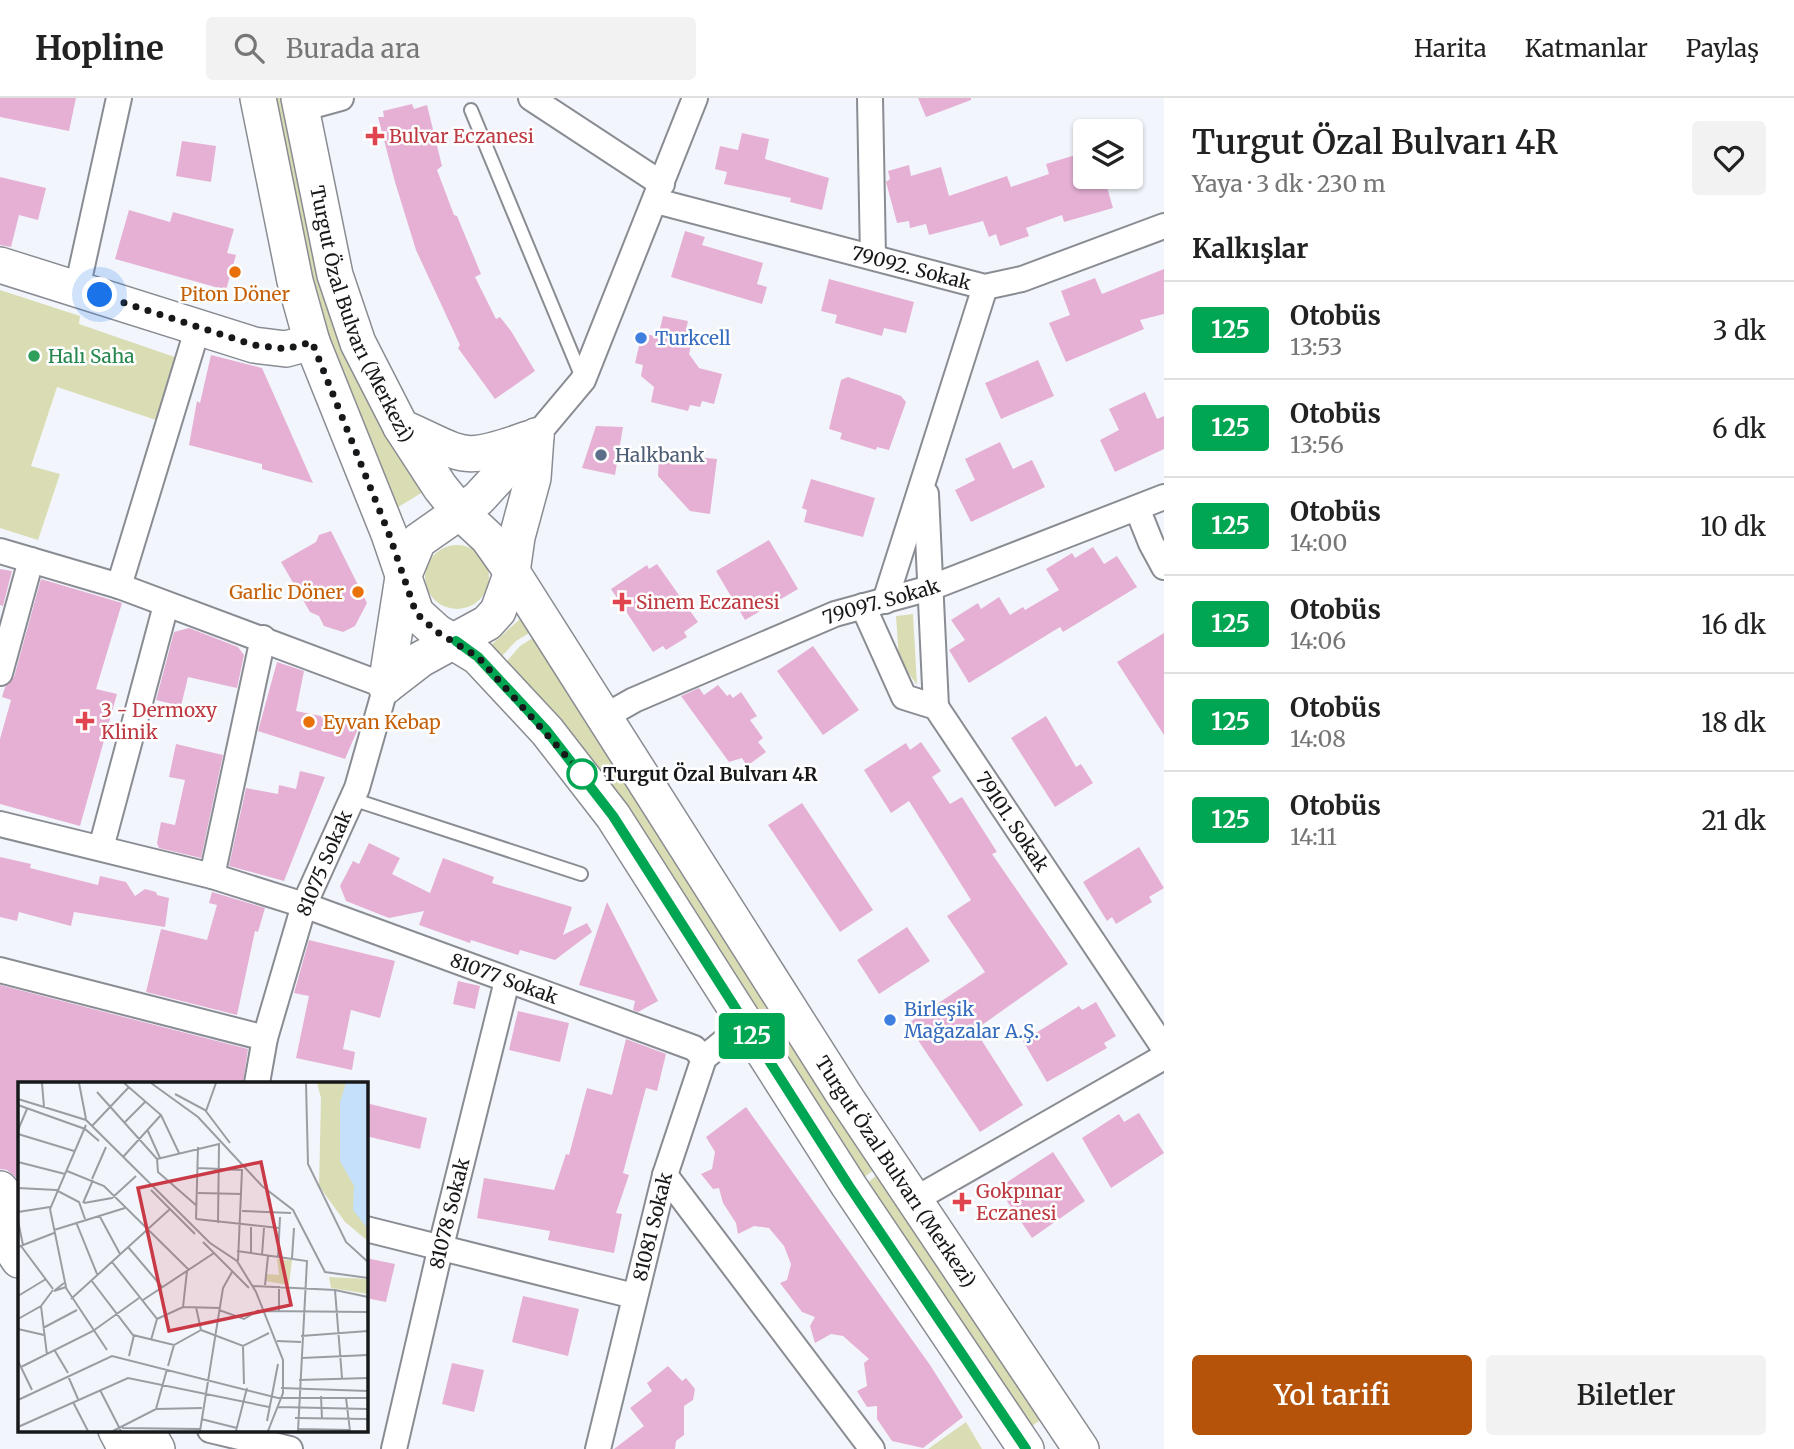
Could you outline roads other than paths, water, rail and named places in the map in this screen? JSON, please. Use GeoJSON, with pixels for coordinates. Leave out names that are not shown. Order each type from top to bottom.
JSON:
{"type":"FeatureCollection","features":[{"type":"Feature","properties":{"kind":"main road"},"geometry":{"type":"LineString","coordinates":[[258,98],[295,281],[312,342],[416,613],[437,632],[456,641],[478,657],[582,774],[662,888],[856,1198],[1026,1449]]}},
{"type":"Feature","properties":{"kind":"main road","name":"Turgut Özal Bulvarı (Merkezi)"},"geometry":{"type":"LineString","coordinates":[[300,104],[346,311],[358,343],[401,427],[461,513]]}},
{"type":"Feature","properties":{"kind":"main road"},"geometry":{"type":"LineString","coordinates":[[0,265],[254,345],[286,349],[312,342]]}},
{"type":"Feature","properties":{"kind":"main road"},"geometry":{"type":"LineString","coordinates":[[401,427],[468,456],[484,454],[536,436]]}},
{"type":"Feature","properties":{"kind":"main road"},"geometry":{"type":"LineString","coordinates":[[386,686],[403,577],[418,541],[478,499],[536,436]]}},
{"type":"Feature","properties":{"kind":"main road"},"geometry":{"type":"LineString","coordinates":[[386,686],[421,659],[488,623],[498,611],[512,572],[517,537],[533,478],[536,436]]}},
{"type":"Feature","properties":{"kind":"main road"},"geometry":{"type":"LineString","coordinates":[[461,513],[488,538],[512,572]]}},
{"type":"Feature","properties":{"kind":"main road","name":"Turgut Özal Bulvarı (Merkezi)"},"geometry":{"type":"LineString","coordinates":[[512,572],[914,1200],[1080,1449]]}},
{"type":"Feature","properties":{"kind":"main road"},"geometry":{"type":"LineString","coordinates":[[0,1189],[18,1210]]}},
{"type":"Feature","properties":{"kind":"main road"},"geometry":{"type":"LineString","coordinates":[[0,1231],[18,1258]]}},
{"type":"Feature","properties":{"kind":"main road"},"geometry":{"type":"LineString","coordinates":[[117,1432],[126,1449]]}},
{"type":"Feature","properties":{"kind":"main road"},"geometry":{"type":"LineString","coordinates":[[147,1432],[156,1449]]}},
{"type":"Feature","properties":{"kind":"street"},"geometry":{"type":"LineString","coordinates":[[77,289],[120,98]]}},
{"type":"Feature","properties":{"kind":"street"},"geometry":{"type":"LineString","coordinates":[[300,104],[341,98]]}},
{"type":"Feature","properties":{"kind":"street","name":"79092. Sokak"},"geometry":{"type":"LineString","coordinates":[[531,98],[659,192],[873,257],[985,287],[1021,279],[1164,226]]}},
{"type":"Feature","properties":{"kind":"street"},"geometry":{"type":"LineString","coordinates":[[536,436],[583,380],[695,98]]}},
{"type":"Feature","properties":{"kind":"street"},"geometry":{"type":"LineString","coordinates":[[870,98],[873,257]]}},
{"type":"Feature","properties":{"kind":"street"},"geometry":{"type":"LineString","coordinates":[[927,462],[925,516],[936,707],[904,697],[874,603],[927,462],[985,287]]}},
{"type":"Feature","properties":{"kind":"street"},"geometry":{"type":"LineString","coordinates":[[119,586],[198,327]]}},
{"type":"Feature","properties":{"kind":"street","name":"79097. Sokak"},"geometry":{"type":"LineString","coordinates":[[604,717],[646,695],[837,613],[930,588],[1164,497]]}},
{"type":"Feature","properties":{"kind":"street"},"geometry":{"type":"LineString","coordinates":[[1138,508],[1151,543],[1164,567]]}},
{"type":"Feature","properties":{"kind":"street"},"geometry":{"type":"LineString","coordinates":[[0,551],[119,586],[386,686]]}},
{"type":"Feature","properties":{"kind":"street"},"geometry":{"type":"LineString","coordinates":[[0,673],[30,560]]}},
{"type":"Feature","properties":{"kind":"street"},"geometry":{"type":"LineString","coordinates":[[101,848],[166,605]]}},
{"type":"Feature","properties":{"kind":"street"},"geometry":{"type":"LineString","coordinates":[[212,876],[263,638]]}},
{"type":"Feature","properties":{"kind":"street","name":"81075 Sokak"},"geometry":{"type":"LineString","coordinates":[[257,1082],[265,1038],[304,905],[352,799],[386,686]]}},
{"type":"Feature","properties":{"kind":"street","name":"79101. Sokak"},"geometry":{"type":"LineString","coordinates":[[936,707],[1164,1048]]}},
{"type":"Feature","properties":{"kind":"street","name":"81077 Sokak"},"geometry":{"type":"LineString","coordinates":[[0,824],[212,876],[304,905],[694,1048],[704,1058]]}},
{"type":"Feature","properties":{"kind":"street"},"geometry":{"type":"LineString","coordinates":[[0,970],[265,1038]]}},
{"type":"Feature","properties":{"kind":"street","name":"81078 Sokak"},"geometry":{"type":"LineString","coordinates":[[394,1449],[507,981]]}},
{"type":"Feature","properties":{"kind":"street"},"geometry":{"type":"LineString","coordinates":[[704,1058],[745,1024]]}},
{"type":"Feature","properties":{"kind":"street"},"geometry":{"type":"LineString","coordinates":[[914,1200],[1164,1057]]}},
{"type":"Feature","properties":{"kind":"street","name":"81081 Sokak"},"geometry":{"type":"LineString","coordinates":[[598,1449],[665,1175],[704,1058]]}},
{"type":"Feature","properties":{"kind":"street"},"geometry":{"type":"LineString","coordinates":[[665,1175],[872,1449]]}},
{"type":"Feature","properties":{"kind":"street"},"geometry":{"type":"LineString","coordinates":[[368,1230],[634,1296]]}},
{"type":"Feature","properties":{"kind":"street"},"geometry":{"type":"LineString","coordinates":[[218,1432],[290,1449]]}},
{"type":"Feature","properties":{"kind":"lane"},"geometry":{"type":"LineString","coordinates":[[471,110],[583,380]]}},
{"type":"Feature","properties":{"kind":"lane"},"geometry":{"type":"LineString","coordinates":[[352,799],[581,874]]}},
{"type":"Feature","properties":{"kind":"place","name":"Bulvar Eczanesi"},"geometry":{"type":"Point","coordinates":[375,136]}},
{"type":"Feature","properties":{"kind":"place","name":"Piton Döner"},"geometry":{"type":"Point","coordinates":[235,272]}},
{"type":"Feature","properties":{"kind":"place","name":"Turkcell"},"geometry":{"type":"Point","coordinates":[641,338]}},
{"type":"Feature","properties":{"kind":"place","name":"Halı Saha"},"geometry":{"type":"Point","coordinates":[34,356]}},
{"type":"Feature","properties":{"kind":"place","name":"Halkbank"},"geometry":{"type":"Point","coordinates":[601,455]}},
{"type":"Feature","properties":{"kind":"place","name":"Garlic Döner"},"geometry":{"type":"Point","coordinates":[358,592]}},
{"type":"Feature","properties":{"kind":"place","name":"Sinem Eczanesi"},"geometry":{"type":"Point","coordinates":[622,602]}},
{"type":"Feature","properties":{"kind":"place","name":"3 - Dermoxy Klinik"},"geometry":{"type":"Point","coordinates":[85,721]}},
{"type":"Feature","properties":{"kind":"place","name":"Eyvan Kebap"},"geometry":{"type":"Point","coordinates":[309,722]}},
{"type":"Feature","properties":{"kind":"place","name":"Turgut Özal Bulvarı 4R"},"geometry":{"type":"Point","coordinates":[582,774]}},
{"type":"Feature","properties":{"kind":"place","name":"Birleşik Mağazalar A.Ş."},"geometry":{"type":"Point","coordinates":[890,1020]}},
{"type":"Feature","properties":{"kind":"place","name":"Gokpınar Eczanesi"},"geometry":{"type":"Point","coordinates":[962,1202]}}]}
